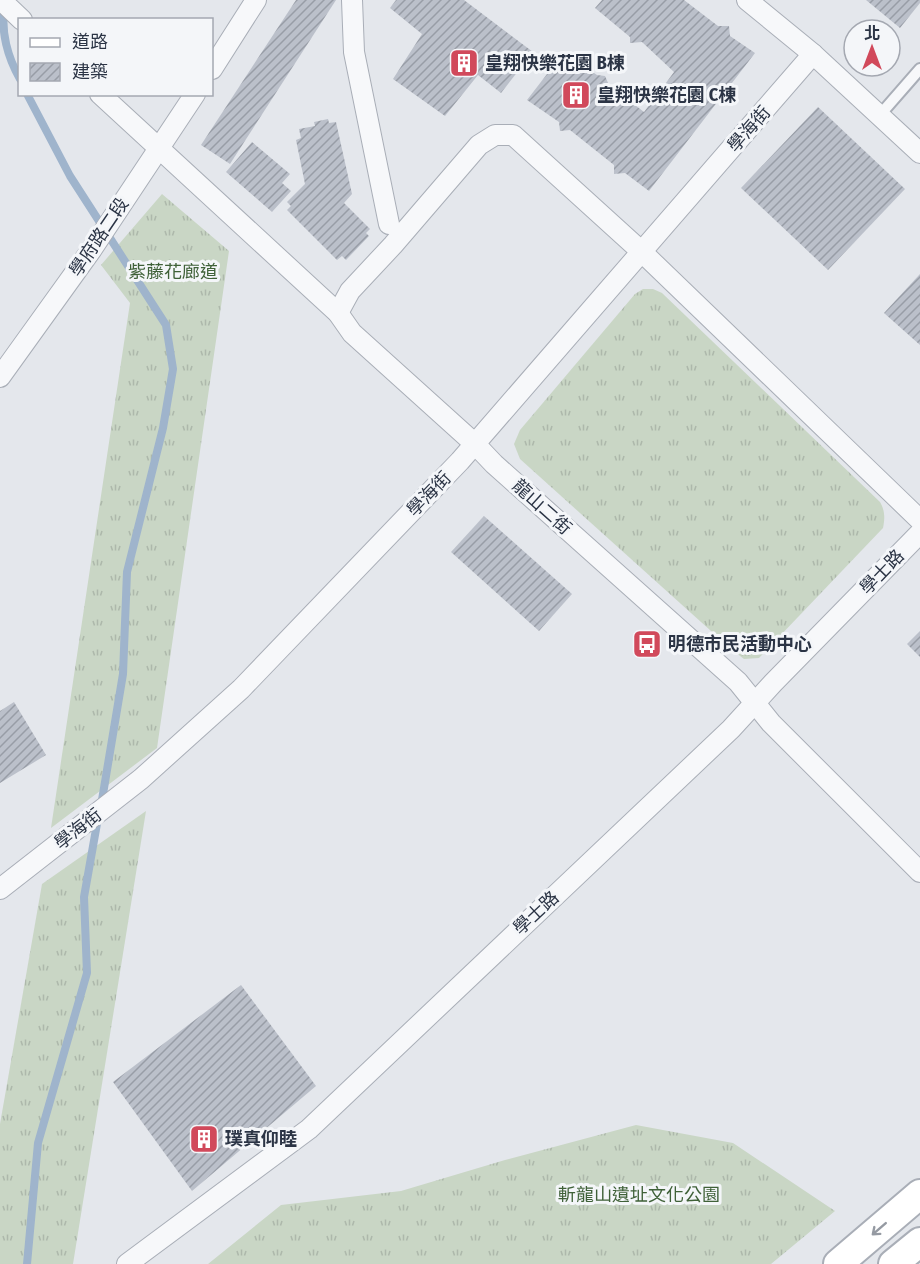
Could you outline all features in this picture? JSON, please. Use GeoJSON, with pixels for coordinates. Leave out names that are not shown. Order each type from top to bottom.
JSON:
{"type":"FeatureCollection","features":[{"type":"Feature","properties":{"kind":"main road"},"geometry":{"type":"LineString","coordinates":[[838,1264],[920,1194]]}},
{"type":"Feature","properties":{"kind":"main road"},"geometry":{"type":"LineString","coordinates":[[893,1264],[920,1242]]}},
{"type":"Feature","properties":{"kind":"street"},"geometry":{"type":"LineString","coordinates":[[1,0],[20,18]]}},
{"type":"Feature","properties":{"kind":"street"},"geometry":{"type":"LineString","coordinates":[[213,67],[256,0]]}},
{"type":"Feature","properties":{"kind":"street"},"geometry":{"type":"LineString","coordinates":[[352,0],[354,52],[389,224]]}},
{"type":"Feature","properties":{"kind":"street"},"geometry":{"type":"LineString","coordinates":[[747,0],[813,54],[920,153]]}},
{"type":"Feature","properties":{"kind":"street","name":"學海街"},"geometry":{"type":"LineString","coordinates":[[0,889],[141,779],[241,689],[475,444],[643,253],[813,54]]}},
{"type":"Feature","properties":{"kind":"street","name":"龍山二街"},"geometry":{"type":"LineString","coordinates":[[102,96],[338,313],[352,333],[475,444],[494,464],[738,682],[771,723],[920,872]]}},
{"type":"Feature","properties":{"kind":"street","name":"學府路二段"},"geometry":{"type":"LineString","coordinates":[[0,377],[75,274],[194,96]]}},
{"type":"Feature","properties":{"kind":"street"},"geometry":{"type":"LineString","coordinates":[[338,313],[350,291],[479,145],[495,135],[513,135],[643,253],[920,519]]}},
{"type":"Feature","properties":{"kind":"street","name":"學士路"},"geometry":{"type":"LineString","coordinates":[[127,1264],[309,1129],[731,729],[920,533]]}},
{"type":"Feature","properties":{"kind":"lane"},"geometry":{"type":"LineString","coordinates":[[879,116],[920,69]]}},
{"type":"Feature","properties":{"kind":"green space","name":"紫藤花廊道"},"geometry":{"type":"Polygon","coordinates":[[[162,194],[229,251],[157,748],[51,828],[130,303],[101,265],[162,194]]]}},
{"type":"Feature","properties":{"kind":"green space"},"geometry":{"type":"Polygon","coordinates":[[[643,289],[653,289],[662,293],[880,502],[883,508],[883,528],[759,658],[744,659],[731,649],[520,459],[514,444],[520,430],[635,294],[643,289]]]}},
{"type":"Feature","properties":{"kind":"green space"},"geometry":{"type":"Polygon","coordinates":[[[146,811],[73,1264],[0,1264],[0,1124],[42,884],[146,811]]]}},
{"type":"Feature","properties":{"kind":"green space","name":"斬龍山遺址文化公園"},"geometry":{"type":"Polygon","coordinates":[[[636,1125],[733,1143],[835,1211],[771,1264],[208,1264],[281,1205],[401,1191],[636,1125]]]}},
{"type":"Feature","properties":{"kind":"building"},"geometry":{"type":"Polygon","coordinates":[[[296,0],[336,0],[230,164],[201,145],[296,0]]]}},
{"type":"Feature","properties":{"kind":"building","name":"皇翔快樂花園 B棟"},"geometry":{"type":"Polygon","coordinates":[[[396,0],[464,0],[533,52],[501,93],[478,75],[445,116],[393,79],[422,34],[390,8],[396,0]]]}},
{"type":"Feature","properties":{"kind":"building","name":"皇翔快樂花園 C棟"},"geometry":{"type":"Polygon","coordinates":[[[602,0],[684,0],[718,26],[729,26],[730,36],[755,53],[649,191],[625,173],[614,174],[614,165],[570,130],[560,131],[559,122],[527,100],[564,52],[597,75],[605,76],[609,85],[644,112],[660,91],[674,72],[642,42],[630,43],[630,37],[595,8],[602,0]]]}},
{"type":"Feature","properties":{"kind":"building"},"geometry":{"type":"Polygon","coordinates":[[[866,0],[920,0],[902,26],[902,18],[888,18],[866,0]]]}},
{"type":"Feature","properties":{"kind":"building"},"geometry":{"type":"Polygon","coordinates":[[[818,107],[905,189],[828,270],[741,188],[818,107]]]}},
{"type":"Feature","properties":{"kind":"building"},"geometry":{"type":"Polygon","coordinates":[[[328,119],[329,123],[336,122],[352,194],[344,203],[370,229],[366,233],[369,236],[346,260],[342,256],[337,260],[287,210],[291,206],[287,202],[305,184],[296,140],[301,138],[299,129],[315,126],[314,122],[328,119]]]}},
{"type":"Feature","properties":{"kind":"building"},"geometry":{"type":"Polygon","coordinates":[[[252,142],[290,174],[282,183],[291,191],[272,212],[226,172],[252,142]]]}},
{"type":"Feature","properties":{"kind":"building"},"geometry":{"type":"Polygon","coordinates":[[[920,274],[920,345],[884,313],[920,274]]]}},
{"type":"Feature","properties":{"kind":"building"},"geometry":{"type":"Polygon","coordinates":[[[484,516],[572,594],[539,631],[451,552],[484,516]]]}},
{"type":"Feature","properties":{"kind":"building"},"geometry":{"type":"Polygon","coordinates":[[[920,631],[920,657],[907,644],[920,631]]]}},
{"type":"Feature","properties":{"kind":"building"},"geometry":{"type":"Polygon","coordinates":[[[14,702],[46,755],[0,783],[0,711],[14,702]]]}},
{"type":"Feature","properties":{"kind":"building","name":"璞真仰睦"},"geometry":{"type":"Polygon","coordinates":[[[241,985],[316,1086],[192,1191],[113,1082],[241,985]]]}},
{"type":"Feature","properties":{"kind":"waterway"},"geometry":{"type":"LineString","coordinates":[[5,7],[6,44],[18,75]]}},
{"type":"Feature","properties":{"kind":"waterway"},"geometry":{"type":"LineString","coordinates":[[28,96],[70,176],[166,325],[173,369],[163,428],[127,572],[123,674],[101,806]]}},
{"type":"Feature","properties":{"kind":"waterway"},"geometry":{"type":"LineString","coordinates":[[27,1264],[38,1143],[87,973],[84,897],[98,818]]}},
{"type":"Feature","properties":{"kind":"place","name":"皇翔快樂花園 B棟"},"geometry":{"type":"Point","coordinates":[464,63]}},
{"type":"Feature","properties":{"kind":"place","name":"皇翔快樂花園 C棟"},"geometry":{"type":"Point","coordinates":[576,95]}},
{"type":"Feature","properties":{"kind":"place","name":"明德市民活動中心"},"geometry":{"type":"Point","coordinates":[647,644]}},
{"type":"Feature","properties":{"kind":"place","name":"璞真仰睦"},"geometry":{"type":"Point","coordinates":[204,1139]}}]}
